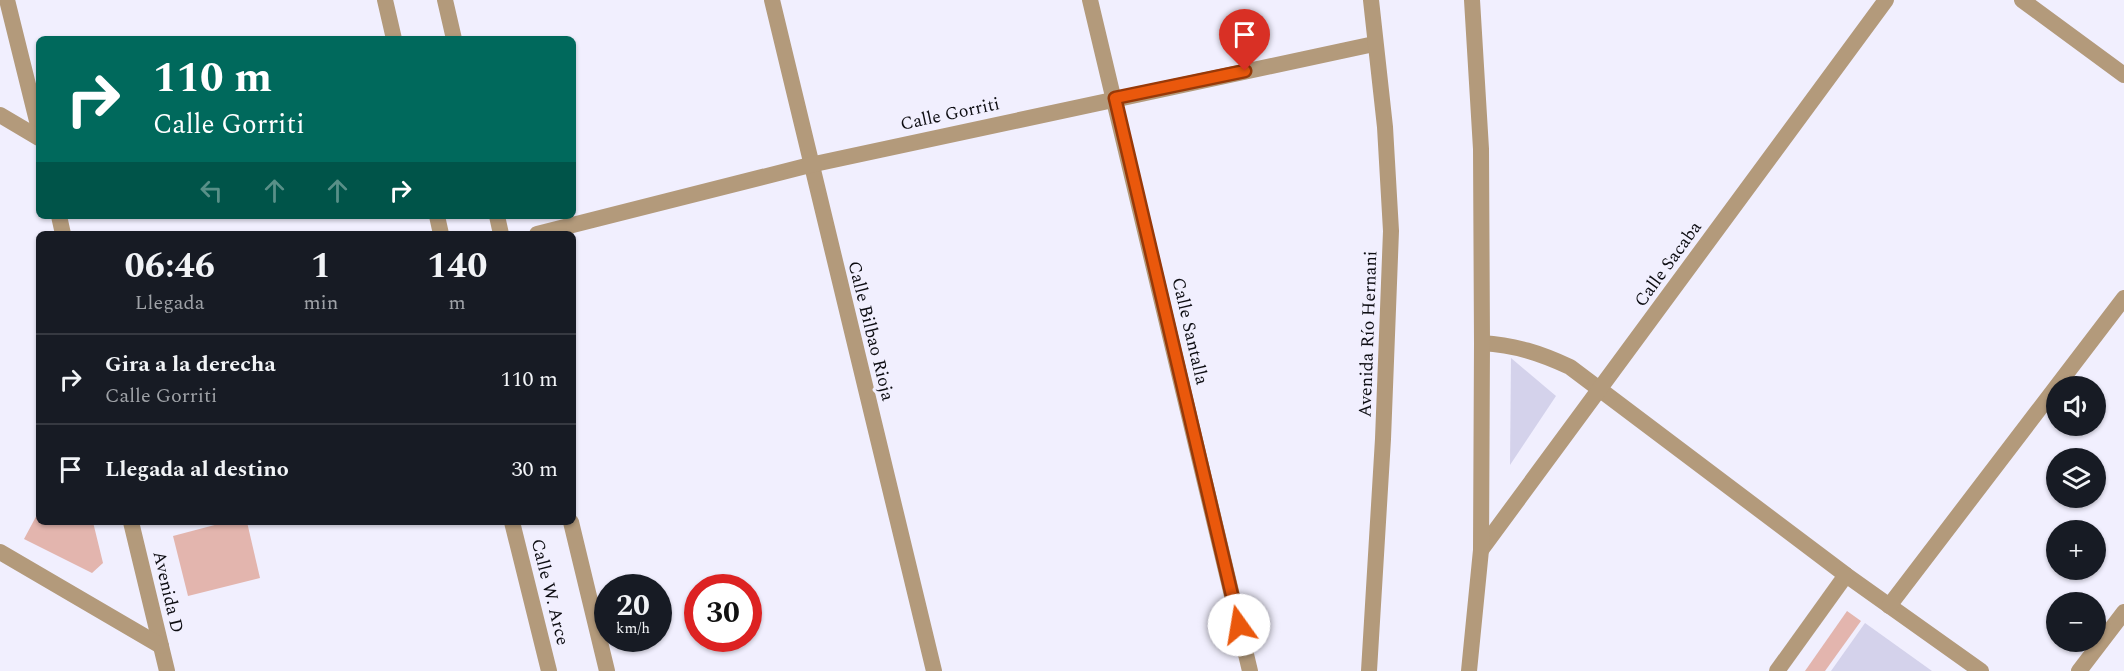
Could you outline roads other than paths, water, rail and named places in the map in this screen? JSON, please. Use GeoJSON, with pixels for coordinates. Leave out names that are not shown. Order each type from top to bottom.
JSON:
{"type":"FeatureCollection","features":[{"type":"Feature","properties":{"kind":"street"},"geometry":{"type":"LineString","coordinates":[[7,0],[36,117]]}},
{"type":"Feature","properties":{"kind":"street"},"geometry":{"type":"LineString","coordinates":[[385,0],[393,36]]}},
{"type":"Feature","properties":{"kind":"street"},"geometry":{"type":"LineString","coordinates":[[445,0],[453,36]]}},
{"type":"Feature","properties":{"kind":"street","name":"Calle Bilbao Rioja"},"geometry":{"type":"LineString","coordinates":[[772,0],[934,671]]}},
{"type":"Feature","properties":{"kind":"street","name":"Calle Santalla"},"geometry":{"type":"LineString","coordinates":[[1090,0],[1250,671]]}},
{"type":"Feature","properties":{"kind":"street","name":"Avenida Río Hernani"},"geometry":{"type":"LineString","coordinates":[[1369,671],[1383,439],[1391,231],[1385,127],[1374,44],[1371,0]]}},
{"type":"Feature","properties":{"kind":"street"},"geometry":{"type":"LineString","coordinates":[[1469,671],[1481,550],[1482,343],[1482,149],[1472,0]]}},
{"type":"Feature","properties":{"kind":"street","name":"Calle Sacaba"},"geometry":{"type":"LineString","coordinates":[[1481,550],[1886,0]]}},
{"type":"Feature","properties":{"kind":"street"},"geometry":{"type":"LineString","coordinates":[[2022,0],[2124,75]]}},
{"type":"Feature","properties":{"kind":"street","name":"Calle Gorriti"},"geometry":{"type":"LineString","coordinates":[[549,231],[810,165],[1374,44]]}},
{"type":"Feature","properties":{"kind":"street"},"geometry":{"type":"LineString","coordinates":[[0,115],[36,136]]}},
{"type":"Feature","properties":{"kind":"street"},"geometry":{"type":"LineString","coordinates":[[1889,606],[2124,298]]}},
{"type":"Feature","properties":{"kind":"street"},"geometry":{"type":"LineString","coordinates":[[1482,343],[1510,345],[1536,351],[1570,367],[1889,606],[1981,671]]}},
{"type":"Feature","properties":{"kind":"street","name":"Avenida D"},"geometry":{"type":"LineString","coordinates":[[133,525],[166,671]]}},
{"type":"Feature","properties":{"kind":"street","name":"Calle W. Arce"},"geometry":{"type":"LineString","coordinates":[[513,525],[549,671]]}},
{"type":"Feature","properties":{"kind":"street","name":"Calle W. Arce"},"geometry":{"type":"LineString","coordinates":[[572,525],[607,671]]}},
{"type":"Feature","properties":{"kind":"street"},"geometry":{"type":"LineString","coordinates":[[0,552],[161,646]]}},
{"type":"Feature","properties":{"kind":"street"},"geometry":{"type":"LineString","coordinates":[[1777,671],[1846,574]]}},
{"type":"Feature","properties":{"kind":"street"},"geometry":{"type":"LineString","coordinates":[[2079,671],[2124,612]]}}]}
